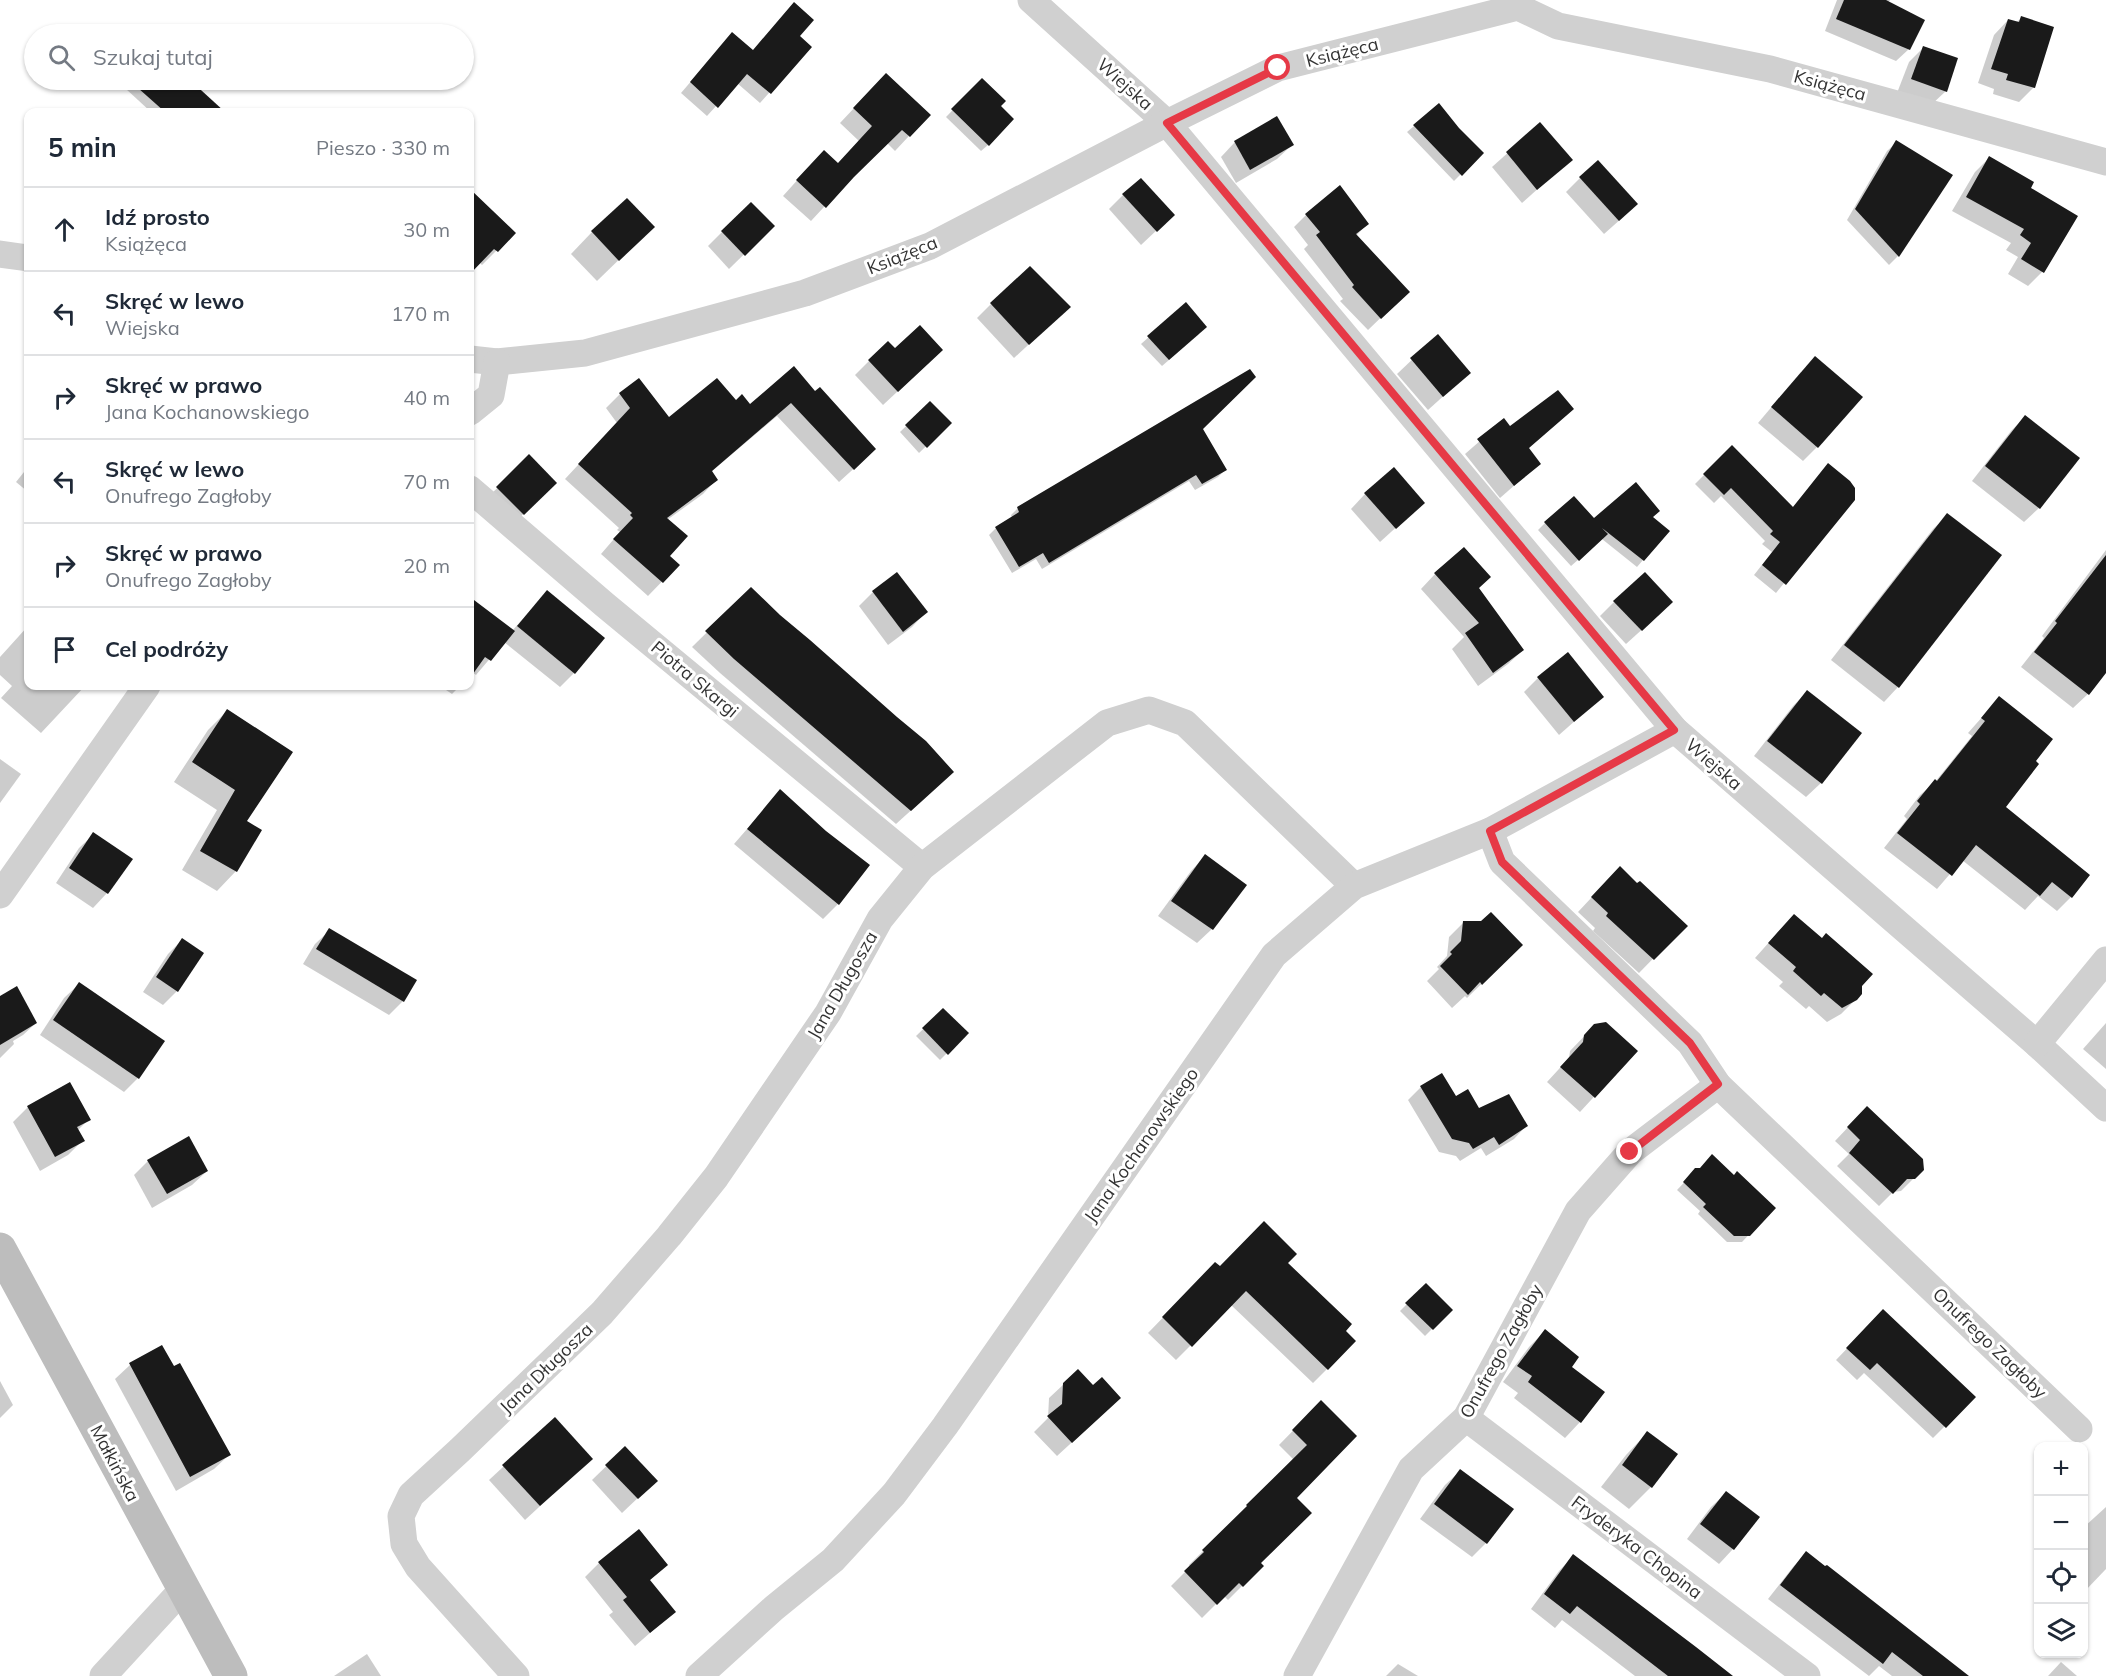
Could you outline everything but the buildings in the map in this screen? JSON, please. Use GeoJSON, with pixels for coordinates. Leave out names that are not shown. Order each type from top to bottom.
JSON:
{"type":"FeatureCollection","features":[{"type":"Feature","properties":{"kind":"main road","name":"Małkińska"},"geometry":{"type":"LineString","coordinates":[[0,1249],[231,1676]]}},
{"type":"Feature","properties":{"kind":"street","name":"Książęca"},"geometry":{"type":"LineString","coordinates":[[474,359],[497,362],[585,353],[805,293],[930,246],[1278,68],[1519,3],[1558,26],[1770,69],[2106,162]]}},
{"type":"Feature","properties":{"kind":"street","name":"Wiejska"},"geometry":{"type":"LineString","coordinates":[[1046,5],[1167,123],[1674,730],[2037,1044],[2106,1108]]}},
{"type":"Feature","properties":{"kind":"street"},"geometry":{"type":"LineString","coordinates":[[0,254],[24,257]]}},
{"type":"Feature","properties":{"kind":"street"},"geometry":{"type":"LineString","coordinates":[[474,409],[491,395],[497,362]]}},
{"type":"Feature","properties":{"kind":"street","name":"Piotra Skargi"},"geometry":{"type":"LineString","coordinates":[[474,492],[605,605],[922,867]]}},
{"type":"Feature","properties":{"kind":"street"},"geometry":{"type":"LineString","coordinates":[[0,895],[144,690]]}},
{"type":"Feature","properties":{"kind":"street","name":"Jana Długosza"},"geometry":{"type":"LineString","coordinates":[[516,1676],[418,1567],[404,1544],[401,1516],[411,1495],[602,1313],[682,1219],[716,1177],[828,1013],[880,919],[922,867],[1107,723],[1149,710],[1185,723],[1354,886]]}},
{"type":"Feature","properties":{"kind":"street","name":"Jana Kochanowskiego"},"geometry":{"type":"LineString","coordinates":[[699,1676],[774,1608],[833,1560],[894,1494],[945,1426],[1274,955],[1354,886],[1490,831],[1674,730]]}},
{"type":"Feature","properties":{"kind":"street","name":"Onufrego Zagłoby"},"geometry":{"type":"LineString","coordinates":[[1490,831],[1502,862],[1690,1043],[1718,1084],[2079,1429]]}},
{"type":"Feature","properties":{"kind":"street"},"geometry":{"type":"LineString","coordinates":[[2037,1044],[2106,960]]}},
{"type":"Feature","properties":{"kind":"street","name":"Onufrego Zagłoby"},"geometry":{"type":"LineString","coordinates":[[1297,1676],[1411,1469],[1466,1418],[1578,1211],[1630,1152],[1718,1084]]}},
{"type":"Feature","properties":{"kind":"street","name":"Fryderyka Chopina"},"geometry":{"type":"LineString","coordinates":[[1466,1418],[1807,1676]]}},
{"type":"Feature","properties":{"kind":"street"},"geometry":{"type":"LineString","coordinates":[[103,1676],[183,1589]]}},
{"type":"Feature","properties":{"kind":"route"},"geometry":{"type":"LineString","coordinates":[[1278,68],[1167,123],[1674,730],[1490,831],[1502,862],[1690,1043],[1718,1084],[1630,1152]]}}]}
